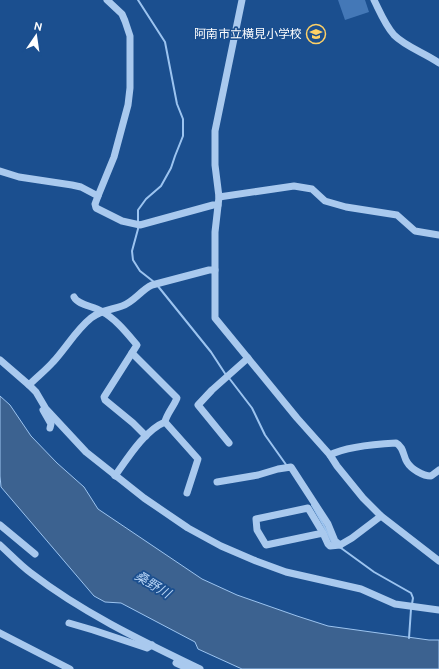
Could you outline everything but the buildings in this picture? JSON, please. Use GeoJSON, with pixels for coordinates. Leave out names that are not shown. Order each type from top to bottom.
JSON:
{"type":"FeatureCollection","features":[{"type":"Feature","properties":{"kind":"street"},"geometry":{"type":"LineString","coordinates":[[107,0],[122,14],[130,36],[130,88],[128,106],[114,157],[95,204],[96,208],[122,221],[140,226],[213,205],[218,205]]}},
{"type":"Feature","properties":{"kind":"street"},"geometry":{"type":"LineString","coordinates":[[242,0],[215,130],[215,165],[219,197],[215,232],[215,318],[297,418],[330,455],[363,498],[381,516],[439,561]]}},
{"type":"Feature","properties":{"kind":"street"},"geometry":{"type":"LineString","coordinates":[[374,0],[388,26],[395,35],[439,63]]}},
{"type":"Feature","properties":{"kind":"street"},"geometry":{"type":"LineString","coordinates":[[0,171],[20,177],[72,185],[98,196]]}},
{"type":"Feature","properties":{"kind":"street"},"geometry":{"type":"LineString","coordinates":[[219,197],[294,186],[312,189],[325,201],[346,207],[397,215],[415,231],[439,235]]}},
{"type":"Feature","properties":{"kind":"street"},"geometry":{"type":"LineString","coordinates":[[29,385],[53,362],[77,332],[91,318],[102,311],[122,306],[136,297],[144,288],[152,285],[209,270],[215,270]]}},
{"type":"Feature","properties":{"kind":"street"},"geometry":{"type":"LineString","coordinates":[[74,297],[75,300],[102,311],[122,326],[137,345],[104,397],[105,400],[146,436]]}},
{"type":"Feature","properties":{"kind":"street"},"geometry":{"type":"LineString","coordinates":[[115,476],[136,446],[164,422],[177,398],[132,353]]}},
{"type":"Feature","properties":{"kind":"street"},"geometry":{"type":"LineString","coordinates":[[229,443],[198,405],[212,390],[248,358]]}},
{"type":"Feature","properties":{"kind":"street"},"geometry":{"type":"LineString","coordinates":[[0,360],[36,392],[46,409],[86,452],[154,506],[188,528],[221,546],[286,572],[361,589],[395,604],[439,610]]}},
{"type":"Feature","properties":{"kind":"street"},"geometry":{"type":"LineString","coordinates":[[29,385],[51,424],[50,428]]}},
{"type":"Feature","properties":{"kind":"street"},"geometry":{"type":"LineString","coordinates":[[164,422],[198,459],[187,493]]}},
{"type":"Feature","properties":{"kind":"street"},"geometry":{"type":"LineString","coordinates":[[330,455],[335,452],[365,446],[396,443],[402,449],[407,462],[421,473],[431,476],[439,470]]}},
{"type":"Feature","properties":{"kind":"street"},"geometry":{"type":"LineString","coordinates":[[217,482],[258,475],[291,467],[328,524],[335,541],[340,545]]}},
{"type":"Feature","properties":{"kind":"street"},"geometry":{"type":"LineString","coordinates":[[324,533],[266,545],[257,530],[256,519],[308,508],[324,533],[330,546],[340,545],[352,538],[381,516]]}},
{"type":"Feature","properties":{"kind":"street"},"geometry":{"type":"LineString","coordinates":[[0,525],[35,554]]}},
{"type":"Feature","properties":{"kind":"street"},"geometry":{"type":"LineString","coordinates":[[0,545],[30,572],[60,594],[189,669]]}},
{"type":"Feature","properties":{"kind":"street"},"geometry":{"type":"LineString","coordinates":[[69,623],[150,647],[200,669]]}},
{"type":"Feature","properties":{"kind":"street"},"geometry":{"type":"LineString","coordinates":[[0,633],[70,669]]}},
{"type":"Feature","properties":{"kind":"water","name":"桑野川"},"geometry":{"type":"Polygon","coordinates":[[[0,396],[10,405],[31,436],[57,463],[84,487],[98,509],[202,579],[237,595],[328,626],[429,640],[439,640],[439,669],[242,669],[198,649],[195,642],[121,603],[105,602],[94,596],[1,487],[0,396]]]}},
{"type":"Feature","properties":{"kind":"waterway"},"geometry":{"type":"LineString","coordinates":[[138,0],[165,42],[177,104],[183,119],[183,136],[171,168],[161,186],[146,199],[138,210],[138,229],[132,251],[133,260],[140,271],[154,282]]}},
{"type":"Feature","properties":{"kind":"waterway"},"geometry":{"type":"LineString","coordinates":[[157,285],[211,352],[226,375]]}},
{"type":"Feature","properties":{"kind":"waterway"},"geometry":{"type":"LineString","coordinates":[[229,378],[252,408],[265,435],[287,466]]}},
{"type":"Feature","properties":{"kind":"waterway"},"geometry":{"type":"LineString","coordinates":[[312,505],[332,542]]}},
{"type":"Feature","properties":{"kind":"waterway"},"geometry":{"type":"LineString","coordinates":[[341,548],[374,572],[411,593],[413,598],[412,604]]}},
{"type":"Feature","properties":{"kind":"waterway"},"geometry":{"type":"LineString","coordinates":[[409,638],[411,609]]}},
{"type":"Feature","properties":{"kind":"place","name":"阿南市立横見小学校"},"geometry":{"type":"Point","coordinates":[316,34]}}]}
